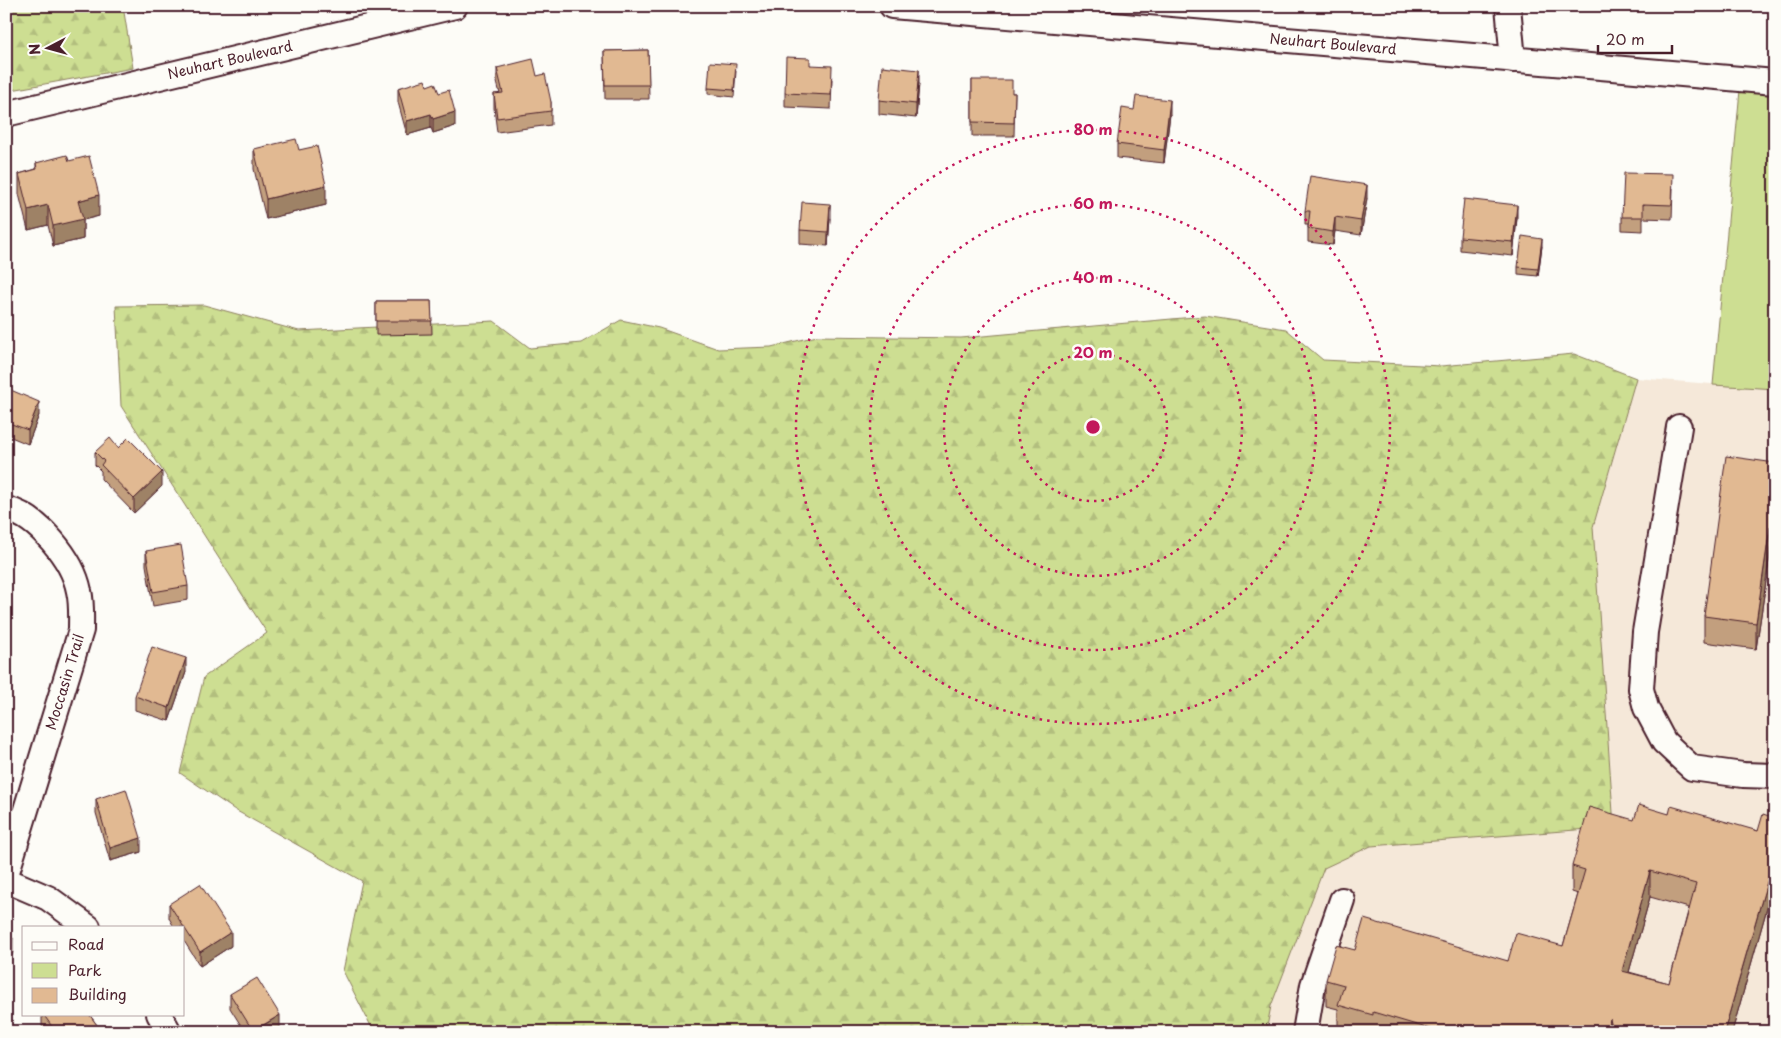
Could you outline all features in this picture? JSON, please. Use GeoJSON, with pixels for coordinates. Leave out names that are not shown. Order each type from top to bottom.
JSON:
{"type":"FeatureCollection","features":[{"type":"Feature","properties":{"kind":"street","name":"Neuhart Boulevard"},"geometry":{"type":"LineString","coordinates":[[6,114],[454,6]]}},
{"type":"Feature","properties":{"kind":"street","name":"Neuhart Boulevard"},"geometry":{"type":"LineString","coordinates":[[892,6],[1022,12],[1513,60],[1775,82]]}},
{"type":"Feature","properties":{"kind":"street"},"geometry":{"type":"LineString","coordinates":[[1508,6],[1513,60]]}},
{"type":"Feature","properties":{"kind":"street"},"geometry":{"type":"LineString","coordinates":[[1680,427],[1645,632],[1641,689],[1646,708],[1664,742],[1692,768],[1743,775],[1775,776]]}},
{"type":"Feature","properties":{"kind":"street","name":"Moccasin Trail"},"geometry":{"type":"LineString","coordinates":[[6,875],[81,630],[82,608],[79,588],[58,548],[39,526],[9,510]]}},
{"type":"Feature","properties":{"kind":"street"},"geometry":{"type":"LineString","coordinates":[[6,880],[48,898],[87,926]]}},
{"type":"Feature","properties":{"kind":"street"},"geometry":{"type":"LineString","coordinates":[[1306,1032],[1313,984],[1342,900]]}},
{"type":"Feature","properties":{"kind":"street"},"geometry":{"type":"LineString","coordinates":[[160,1016],[169,1032]]}},
{"type":"Feature","properties":{"kind":"shaded area"},"geometry":{"type":"Polygon","coordinates":[[[1636,378],[1775,389],[1775,1032],[1266,1032],[1271,1006],[1324,868],[1371,846],[1614,827],[1593,527],[1636,378]]]}},
{"type":"Feature","properties":{"kind":"green space"},"geometry":{"type":"Polygon","coordinates":[[[6,6],[123,6],[133,68],[6,91],[6,6]]]}},
{"type":"Feature","properties":{"kind":"green space"},"geometry":{"type":"Polygon","coordinates":[[[1741,79],[1775,82],[1775,389],[1713,385],[1741,79]]]}},
{"type":"Feature","properties":{"kind":"green space"},"geometry":{"type":"Polygon","coordinates":[[[204,305],[299,331],[494,321],[530,348],[581,343],[621,320],[659,328],[718,349],[771,347],[817,336],[961,338],[1205,316],[1286,329],[1323,360],[1441,366],[1574,354],[1636,378],[1593,527],[1614,827],[1371,846],[1324,868],[1271,1006],[1266,1032],[374,1032],[343,971],[362,881],[235,810],[180,773],[204,677],[267,633],[121,406],[116,306],[204,305]]]}},
{"type":"Feature","properties":{"kind":"building"},"geometry":{"type":"Polygon","coordinates":[[[648,50],[649,85],[605,85],[604,51],[648,50]]]}},
{"type":"Feature","properties":{"kind":"building"},"geometry":{"type":"Polygon","coordinates":[[[786,57],[810,58],[810,65],[832,66],[831,95],[785,93],[786,57]]]}},
{"type":"Feature","properties":{"kind":"building"},"geometry":{"type":"Polygon","coordinates":[[[533,59],[537,76],[545,74],[551,111],[497,118],[494,94],[503,93],[497,68],[533,59]]]}},
{"type":"Feature","properties":{"kind":"building"},"geometry":{"type":"Polygon","coordinates":[[[710,62],[736,64],[734,90],[708,88],[710,62]]]}},
{"type":"Feature","properties":{"kind":"building"},"geometry":{"type":"Polygon","coordinates":[[[882,66],[919,70],[916,104],[879,100],[882,66]]]}},
{"type":"Feature","properties":{"kind":"building"},"geometry":{"type":"Polygon","coordinates":[[[425,80],[427,86],[435,83],[439,93],[449,90],[455,112],[433,119],[431,114],[407,121],[398,88],[425,80]]]}},
{"type":"Feature","properties":{"kind":"building"},"geometry":{"type":"Polygon","coordinates":[[[972,80],[1012,80],[1012,93],[1015,93],[1014,123],[972,122],[972,80]]]}},
{"type":"Feature","properties":{"kind":"building"},"geometry":{"type":"Polygon","coordinates":[[[1136,96],[1170,100],[1164,150],[1117,144],[1122,108],[1134,110],[1136,96]]]}},
{"type":"Feature","properties":{"kind":"building"},"geometry":{"type":"Polygon","coordinates":[[[296,139],[299,150],[317,146],[326,185],[266,199],[254,149],[296,139]]]}},
{"type":"Feature","properties":{"kind":"building"},"geometry":{"type":"Polygon","coordinates":[[[67,155],[69,161],[89,156],[99,195],[78,201],[83,219],[53,226],[48,205],[28,210],[19,174],[37,169],[36,163],[67,155]]]}},
{"type":"Feature","properties":{"kind":"building"},"geometry":{"type":"Polygon","coordinates":[[[1624,173],[1673,174],[1672,205],[1643,204],[1643,217],[1622,217],[1624,173]]]}},
{"type":"Feature","properties":{"kind":"building"},"geometry":{"type":"Polygon","coordinates":[[[1310,176],[1367,185],[1361,221],[1335,217],[1333,232],[1308,228],[1310,211],[1305,211],[1310,176]]]}},
{"type":"Feature","properties":{"kind":"building"},"geometry":{"type":"Polygon","coordinates":[[[1464,199],[1517,205],[1513,242],[1460,237],[1464,199]]]}},
{"type":"Feature","properties":{"kind":"building"},"geometry":{"type":"Polygon","coordinates":[[[802,202],[830,204],[828,232],[800,230],[802,202]]]}},
{"type":"Feature","properties":{"kind":"building"},"geometry":{"type":"Polygon","coordinates":[[[1522,236],[1542,239],[1538,269],[1518,267],[1522,236]]]}},
{"type":"Feature","properties":{"kind":"building"},"geometry":{"type":"Polygon","coordinates":[[[376,301],[431,301],[432,321],[376,321],[376,301]]]}},
{"type":"Feature","properties":{"kind":"building"},"geometry":{"type":"Polygon","coordinates":[[[6,388],[39,402],[28,430],[6,422],[6,388]]]}},
{"type":"Feature","properties":{"kind":"building"},"geometry":{"type":"Polygon","coordinates":[[[110,438],[118,448],[128,438],[162,472],[134,499],[101,465],[104,461],[95,452],[110,438]]]}},
{"type":"Feature","properties":{"kind":"building"},"geometry":{"type":"Polygon","coordinates":[[[1726,456],[1775,463],[1775,484],[1771,509],[1775,509],[1775,528],[1770,527],[1756,623],[1704,616],[1726,456]]]}},
{"type":"Feature","properties":{"kind":"building"},"geometry":{"type":"Polygon","coordinates":[[[181,545],[188,586],[153,592],[146,551],[181,545]]]}},
{"type":"Feature","properties":{"kind":"building"},"geometry":{"type":"Polygon","coordinates":[[[152,647],[186,658],[169,708],[135,696],[152,647]]]}},
{"type":"Feature","properties":{"kind":"building"},"geometry":{"type":"Polygon","coordinates":[[[126,789],[141,838],[110,848],[96,799],[126,789]]]}},
{"type":"Feature","properties":{"kind":"building"},"geometry":{"type":"Polygon","coordinates":[[[1639,805],[1669,814],[1671,806],[1758,831],[1763,814],[1775,818],[1775,876],[1769,875],[1724,1032],[1665,1032],[1643,1026],[1645,1032],[1613,1032],[1610,1019],[1607,1032],[1440,1032],[1373,1012],[1373,1015],[1338,1005],[1344,985],[1326,980],[1336,945],[1355,950],[1364,919],[1508,961],[1516,933],[1563,946],[1585,870],[1572,866],[1589,807],[1634,820],[1639,805]],[[1650,871],[1622,971],[1669,983],[1696,884],[1650,871]]]}},
{"type":"Feature","properties":{"kind":"building"},"geometry":{"type":"Polygon","coordinates":[[[200,884],[231,932],[200,952],[185,926],[169,904],[200,884]]]}},
{"type":"Feature","properties":{"kind":"building"},"geometry":{"type":"Polygon","coordinates":[[[6,936],[13,938],[6,960],[6,936]]]}},
{"type":"Feature","properties":{"kind":"building"},"geometry":{"type":"Polygon","coordinates":[[[257,978],[280,1015],[253,1031],[230,994],[257,978]]]}},
{"type":"Feature","properties":{"kind":"building"},"geometry":{"type":"Polygon","coordinates":[[[44,1016],[90,1016],[102,1032],[56,1032],[44,1016]]]}}]}
